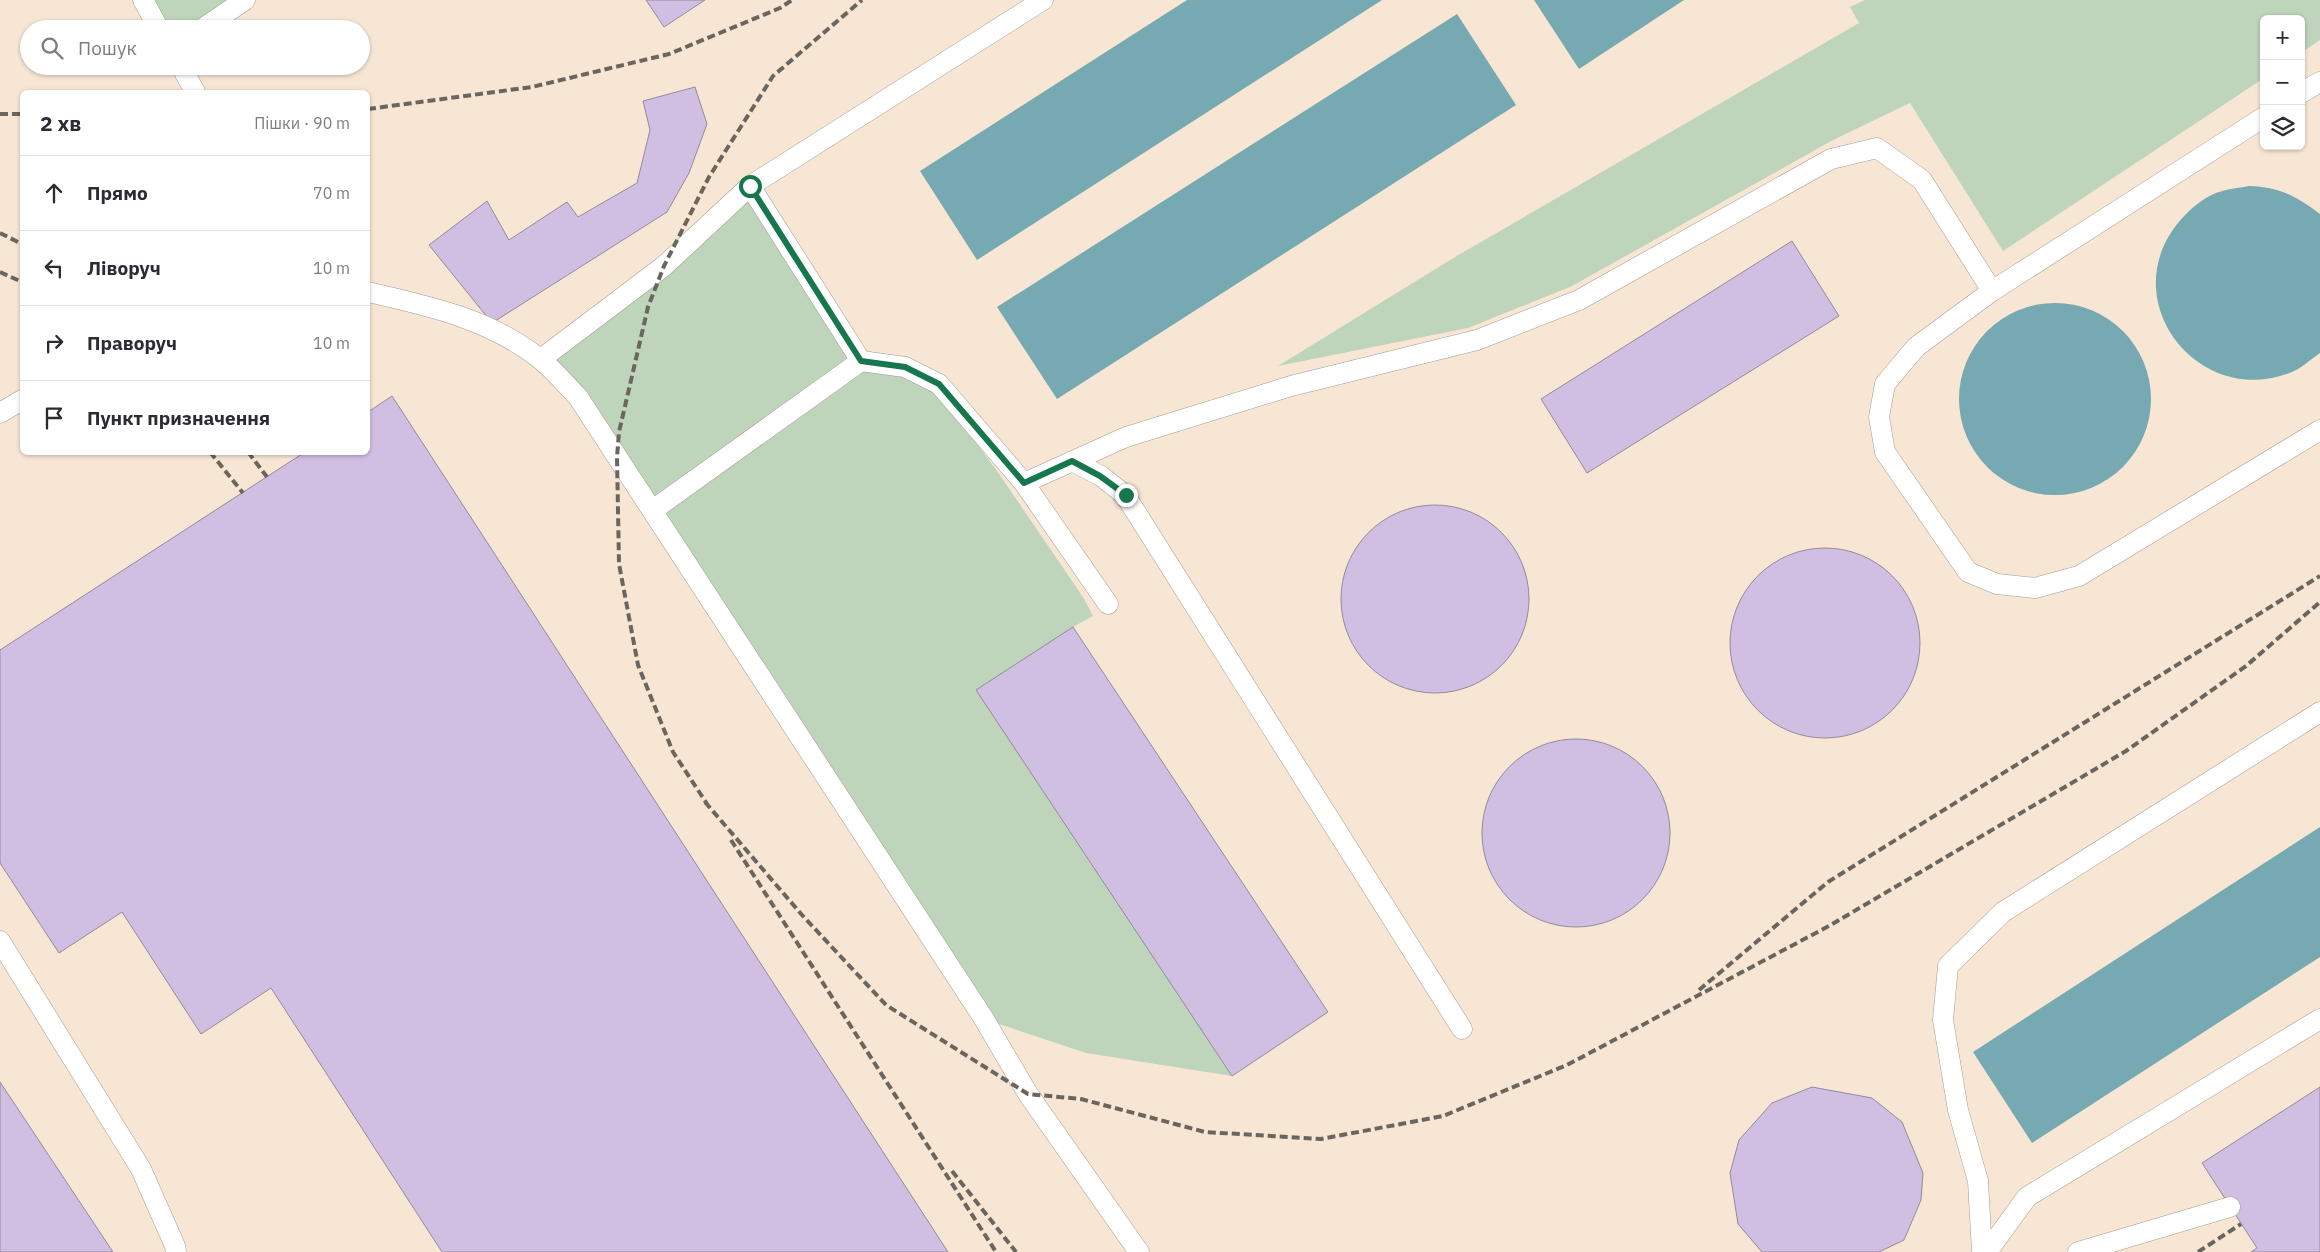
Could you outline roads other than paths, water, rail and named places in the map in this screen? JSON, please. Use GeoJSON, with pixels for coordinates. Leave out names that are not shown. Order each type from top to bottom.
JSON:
{"type":"FeatureCollection","features":[{"type":"Feature","properties":{"kind":"lane"},"geometry":{"type":"LineString","coordinates":[[144,0],[155,20]]}},
{"type":"Feature","properties":{"kind":"lane"},"geometry":{"type":"LineString","coordinates":[[215,20],[245,0]]}},
{"type":"Feature","properties":{"kind":"lane"},"geometry":{"type":"LineString","coordinates":[[541,359],[664,266],[750,186],[1043,0]]}},
{"type":"Feature","properties":{"kind":"lane"},"geometry":{"type":"LineString","coordinates":[[186,75],[194,90]]}},
{"type":"Feature","properties":{"kind":"lane"},"geometry":{"type":"LineString","coordinates":[[2305,91],[2320,82]]}},
{"type":"Feature","properties":{"kind":"lane"},"geometry":{"type":"LineString","coordinates":[[2260,120],[1992,291],[1916,347],[1885,384],[1879,417],[1885,452],[1968,572],[1997,584],[2035,588],[2079,576],[2320,430]]}},
{"type":"Feature","properties":{"kind":"lane"},"geometry":{"type":"LineString","coordinates":[[1024,483],[1126,437],[1291,386],[1486,336],[1579,300],[1831,159],[1877,148],[1922,180],[1992,291]]}},
{"type":"Feature","properties":{"kind":"lane"},"geometry":{"type":"LineString","coordinates":[[750,186],[861,361]]}},
{"type":"Feature","properties":{"kind":"lane"},"geometry":{"type":"LineString","coordinates":[[370,292],[432,307],[490,327],[541,359],[578,397],[984,1018],[1028,1094],[1139,1252]]}},
{"type":"Feature","properties":{"kind":"lane"},"geometry":{"type":"LineString","coordinates":[[653,510],[861,361],[905,367],[939,384],[1024,483],[1108,604]]}},
{"type":"Feature","properties":{"kind":"lane"},"geometry":{"type":"LineString","coordinates":[[0,413],[20,401]]}},
{"type":"Feature","properties":{"kind":"lane"},"geometry":{"type":"LineString","coordinates":[[1072,461],[1100,476],[1126,495],[1462,1029]]}},
{"type":"Feature","properties":{"kind":"lane"},"geometry":{"type":"LineString","coordinates":[[1982,1252],[1978,1181],[1958,1110],[1943,1020],[1948,966],[2003,912],[2320,712]]}},
{"type":"Feature","properties":{"kind":"lane"},"geometry":{"type":"LineString","coordinates":[[0,941],[141,1169],[176,1252]]}},
{"type":"Feature","properties":{"kind":"lane"},"geometry":{"type":"LineString","coordinates":[[1987,1252],[2027,1197],[2320,1019]]}},
{"type":"Feature","properties":{"kind":"lane"},"geometry":{"type":"LineString","coordinates":[[2078,1252],[2230,1207]]}},
{"type":"Feature","properties":{"kind":"water"},"geometry":{"type":"Polygon","coordinates":[[[1187,0],[1382,0],[977,260],[920,171],[1187,0]]]}},
{"type":"Feature","properties":{"kind":"water"},"geometry":{"type":"Polygon","coordinates":[[[1534,0],[1684,0],[1579,69],[1534,0]]]}},
{"type":"Feature","properties":{"kind":"water"},"geometry":{"type":"Polygon","coordinates":[[[1457,14],[1516,105],[1057,399],[997,307],[1457,14]]]}},
{"type":"Feature","properties":{"kind":"water"},"geometry":{"type":"Polygon","coordinates":[[[2249,186],[2270,188],[2295,197],[2320,214],[2320,353],[2292,372],[2258,380],[2226,376],[2199,362],[2176,341],[2162,315],[2156,285],[2161,254],[2178,223],[2195,206],[2210,196],[2224,190],[2249,186]]]}},
{"type":"Feature","properties":{"kind":"water"},"geometry":{"type":"Polygon","coordinates":[[[2046,303],[2064,303],[2092,310],[2109,319],[2123,331],[2135,345],[2144,362],[2151,390],[2151,408],[2144,436],[2135,453],[2123,467],[2109,479],[2092,488],[2064,495],[2046,495],[2018,488],[2001,479],[1975,453],[1963,427],[1959,408],[1959,390],[1966,362],[1975,345],[2001,319],[2027,307],[2046,303]]]}},
{"type":"Feature","properties":{"kind":"water"},"geometry":{"type":"Polygon","coordinates":[[[2320,827],[2320,957],[2032,1143],[1973,1052],[2320,827]]]}},
{"type":"Feature","properties":{"kind":"railway"},"geometry":{"type":"LineString","coordinates":[[370,109],[532,87],[669,54],[780,8],[792,0]]}},
{"type":"Feature","properties":{"kind":"railway"},"geometry":{"type":"LineString","coordinates":[[709,807],[673,752],[638,665],[619,564],[617,457],[619,432],[648,307],[664,266],[709,177],[773,76],[862,0]]}},
{"type":"Feature","properties":{"kind":"railway"},"geometry":{"type":"LineString","coordinates":[[0,114],[20,114]]}},
{"type":"Feature","properties":{"kind":"railway"},"geometry":{"type":"LineString","coordinates":[[0,233],[20,243]]}},
{"type":"Feature","properties":{"kind":"railway"},"geometry":{"type":"LineString","coordinates":[[0,272],[20,281]]}},
{"type":"Feature","properties":{"kind":"railway"},"geometry":{"type":"LineString","coordinates":[[212,455],[243,493]]}},
{"type":"Feature","properties":{"kind":"railway"},"geometry":{"type":"LineString","coordinates":[[250,455],[267,477]]}},
{"type":"Feature","properties":{"kind":"railway"},"geometry":{"type":"LineString","coordinates":[[1699,990],[1828,882],[2320,576]]}},
{"type":"Feature","properties":{"kind":"railway"},"geometry":{"type":"LineString","coordinates":[[705,802],[802,915],[886,1005],[1028,1094],[1081,1099],[1205,1132],[1321,1139],[1443,1116],[1567,1065],[1829,926],[2126,751],[2246,666],[2320,602]]}},
{"type":"Feature","properties":{"kind":"railway"},"geometry":{"type":"LineString","coordinates":[[731,840],[996,1252]]}},
{"type":"Feature","properties":{"kind":"railway"},"geometry":{"type":"LineString","coordinates":[[952,1171],[1016,1252]]}},
{"type":"Feature","properties":{"kind":"railway"},"geometry":{"type":"LineString","coordinates":[[2198,1252],[2241,1224]]}}]}
